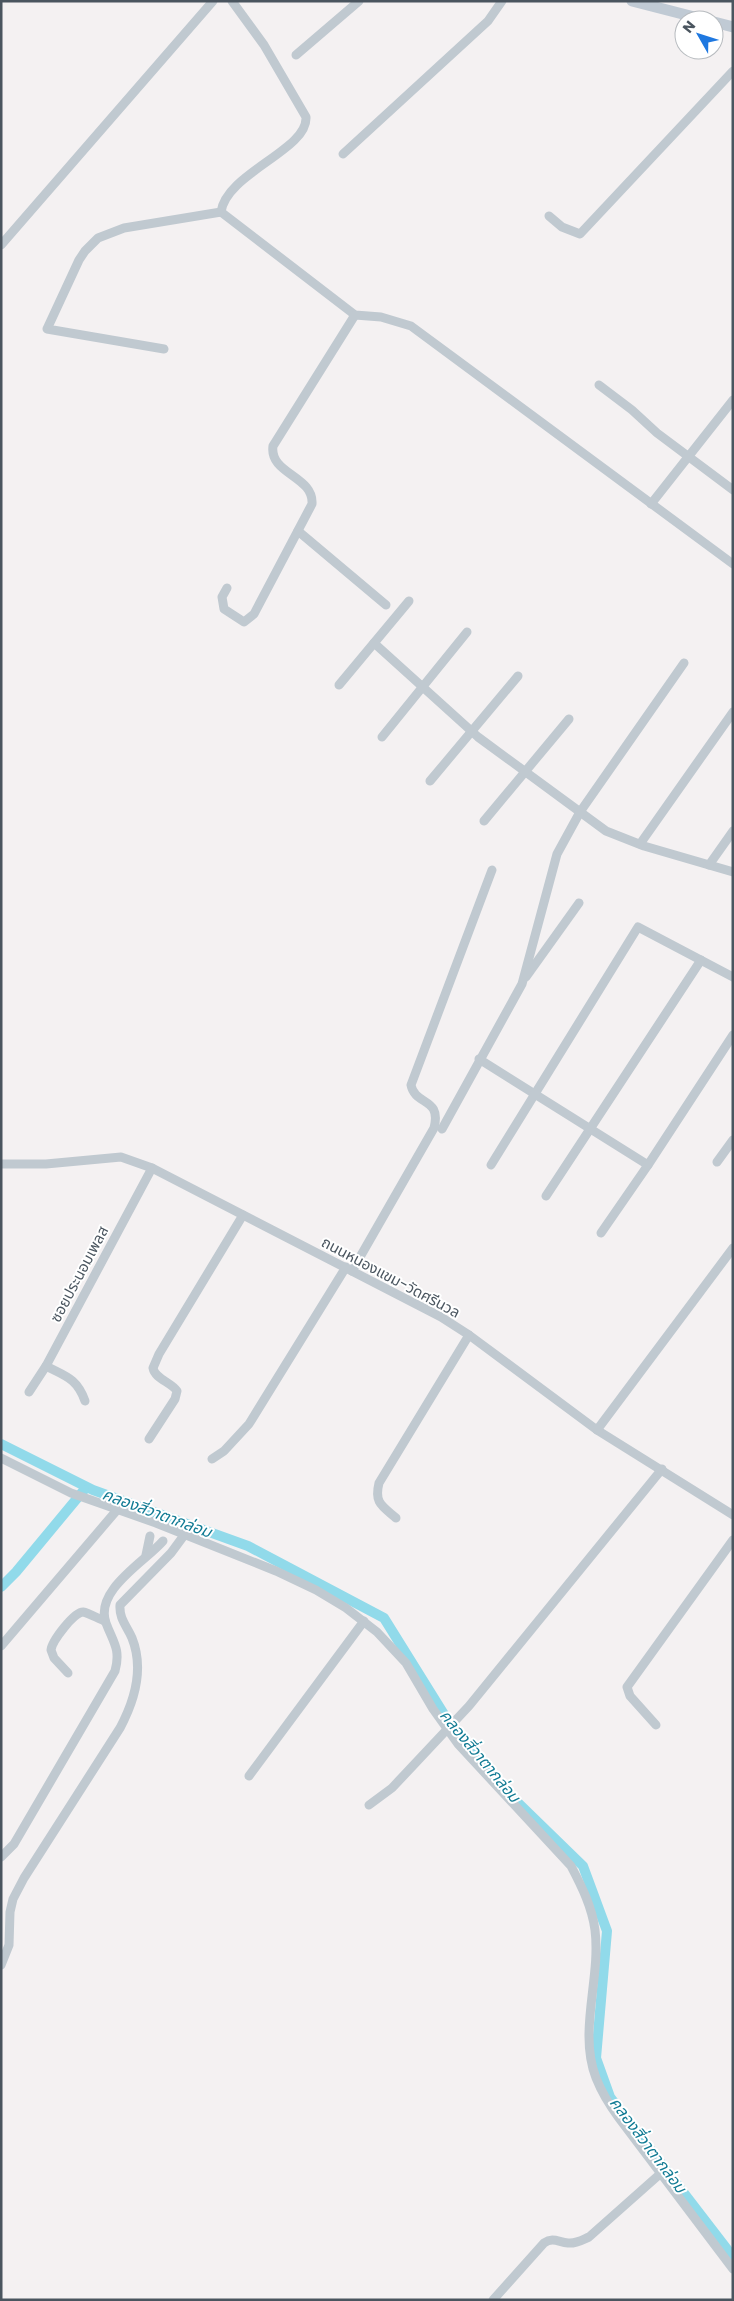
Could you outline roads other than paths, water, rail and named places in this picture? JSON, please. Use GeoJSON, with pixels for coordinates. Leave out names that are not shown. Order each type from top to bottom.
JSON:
{"type":"FeatureCollection","features":[{"type":"Feature","properties":{"kind":"main road"},"geometry":{"type":"LineString","coordinates":[[632,1],[674,12]]}},
{"type":"Feature","properties":{"kind":"street"},"geometry":{"type":"LineString","coordinates":[[1,245],[213,1]]}},
{"type":"Feature","properties":{"kind":"street"},"geometry":{"type":"LineString","coordinates":[[221,212],[227,197],[259,167],[298,138],[307,124],[306,117],[264,45],[232,1]]}},
{"type":"Feature","properties":{"kind":"street"},"geometry":{"type":"LineString","coordinates":[[296,55],[359,1]]}},
{"type":"Feature","properties":{"kind":"street"},"geometry":{"type":"LineString","coordinates":[[343,154],[488,21],[502,1]]}},
{"type":"Feature","properties":{"kind":"street"},"geometry":{"type":"LineString","coordinates":[[549,216],[562,227],[580,234],[733,71]]}},
{"type":"Feature","properties":{"kind":"street"},"geometry":{"type":"LineString","coordinates":[[164,349],[47,329],[78,260],[98,238],[124,228],[221,212],[351,312],[381,317],[411,326],[733,564]]}},
{"type":"Feature","properties":{"kind":"street"},"geometry":{"type":"LineString","coordinates":[[227,588],[222,597],[224,609],[244,622],[249,620],[254,614],[312,504],[313,496],[309,489],[275,462],[272,455],[273,446],[351,312]]}},
{"type":"Feature","properties":{"kind":"street"},"geometry":{"type":"LineString","coordinates":[[599,385],[632,410],[656,433],[733,490]]}},
{"type":"Feature","properties":{"kind":"street"},"geometry":{"type":"LineString","coordinates":[[651,504],[733,400]]}},
{"type":"Feature","properties":{"kind":"street"},"geometry":{"type":"LineString","coordinates":[[298,531],[386,604]]}},
{"type":"Feature","properties":{"kind":"street"},"geometry":{"type":"LineString","coordinates":[[338,685],[410,600]]}},
{"type":"Feature","properties":{"kind":"street"},"geometry":{"type":"LineString","coordinates":[[382,737],[467,632]]}},
{"type":"Feature","properties":{"kind":"street"},"geometry":{"type":"LineString","coordinates":[[374,643],[472,731],[606,831],[640,844],[733,872]]}},
{"type":"Feature","properties":{"kind":"street"},"geometry":{"type":"LineString","coordinates":[[522,984],[557,854],[580,812],[684,663]]}},
{"type":"Feature","properties":{"kind":"street"},"geometry":{"type":"LineString","coordinates":[[430,780],[518,676]]}},
{"type":"Feature","properties":{"kind":"street"},"geometry":{"type":"LineString","coordinates":[[640,844],[733,712]]}},
{"type":"Feature","properties":{"kind":"street"},"geometry":{"type":"LineString","coordinates":[[484,821],[569,719]]}},
{"type":"Feature","properties":{"kind":"street"},"geometry":{"type":"LineString","coordinates":[[709,865],[733,831]]}},
{"type":"Feature","properties":{"kind":"street"},"geometry":{"type":"LineString","coordinates":[[212,1458],[224,1451],[249,1424],[349,1269],[434,1128],[437,1117],[435,1108],[412,1090],[411,1085],[492,870]]}},
{"type":"Feature","properties":{"kind":"street"},"geometry":{"type":"LineString","coordinates":[[442,1129],[522,984],[579,903]]}},
{"type":"Feature","properties":{"kind":"street"},"geometry":{"type":"LineString","coordinates":[[491,1165],[638,927],[733,977]]}},
{"type":"Feature","properties":{"kind":"street"},"geometry":{"type":"LineString","coordinates":[[546,1196],[701,960]]}},
{"type":"Feature","properties":{"kind":"street"},"geometry":{"type":"LineString","coordinates":[[601,1233],[648,1165],[733,1034]]}},
{"type":"Feature","properties":{"kind":"street"},"geometry":{"type":"LineString","coordinates":[[479,1059],[648,1165]]}},
{"type":"Feature","properties":{"kind":"street"},"geometry":{"type":"LineString","coordinates":[[717,1162],[733,1140]]}},
{"type":"Feature","properties":{"kind":"street","name":"ถนนหนองแขม-วัดศรีนวล"},"geometry":{"type":"LineString","coordinates":[[1,1164],[46,1164],[121,1157],[152,1168],[349,1269],[469,1335],[597,1430],[733,1515]]}},
{"type":"Feature","properties":{"kind":"street","name":"ซอยประนอมเพลส"},"geometry":{"type":"LineString","coordinates":[[29,1392],[46,1366],[152,1168]]}},
{"type":"Feature","properties":{"kind":"street"},"geometry":{"type":"LineString","coordinates":[[149,1438],[175,1399],[177,1391],[174,1386],[158,1376],[153,1368],[159,1354],[243,1215]]}},
{"type":"Feature","properties":{"kind":"street"},"geometry":{"type":"LineString","coordinates":[[597,1430],[733,1248]]}},
{"type":"Feature","properties":{"kind":"street"},"geometry":{"type":"LineString","coordinates":[[396,1518],[379,1503],[376,1495],[379,1483],[469,1335]]}},
{"type":"Feature","properties":{"kind":"street"},"geometry":{"type":"LineString","coordinates":[[46,1366],[73,1380],[79,1386],[85,1400]]}},
{"type":"Feature","properties":{"kind":"street"},"geometry":{"type":"LineString","coordinates":[[1,1458],[44,1481],[117,1510],[152,1530],[166,1535],[184,1534],[316,1590],[378,1632],[406,1664],[448,1730],[571,1866],[585,1892],[595,1931],[596,1949],[590,2045],[596,2077],[609,2104],[733,2269]]}},
{"type":"Feature","properties":{"kind":"street"},"geometry":{"type":"LineString","coordinates":[[369,1805],[385,1794],[469,1706],[662,1469]]}},
{"type":"Feature","properties":{"kind":"street"},"geometry":{"type":"LineString","coordinates":[[1,1646],[96,1537],[117,1510]]}},
{"type":"Feature","properties":{"kind":"street"},"geometry":{"type":"LineString","coordinates":[[146,1555],[152,1530]]}},
{"type":"Feature","properties":{"kind":"street"},"geometry":{"type":"LineString","coordinates":[[1,1965],[9,1945],[5,1924],[13,1899],[24,1878],[120,1728],[132,1702],[139,1673],[138,1652],[129,1630],[121,1620],[120,1605],[171,1553],[184,1534]]}},
{"type":"Feature","properties":{"kind":"street"},"geometry":{"type":"LineString","coordinates":[[1,1857],[14,1844],[115,1671],[118,1659],[117,1649],[105,1621],[104,1612],[107,1600],[118,1583],[146,1555],[155,1550],[166,1535]]}},
{"type":"Feature","properties":{"kind":"street"},"geometry":{"type":"LineString","coordinates":[[656,1725],[630,1696],[627,1687],[733,1540]]}},
{"type":"Feature","properties":{"kind":"street"},"geometry":{"type":"LineString","coordinates":[[68,1673],[54,1658],[51,1650],[55,1639],[77,1614],[84,1612],[105,1621]]}},
{"type":"Feature","properties":{"kind":"street"},"geometry":{"type":"LineString","coordinates":[[249,1776],[364,1621]]}},
{"type":"Feature","properties":{"kind":"street"},"geometry":{"type":"LineString","coordinates":[[493,2300],[544,2243],[555,2239],[568,2243],[580,2242],[589,2237],[660,2174]]}},
{"type":"Feature","properties":{"kind":"waterway","name":"คลองสี่วาตากล่อม"},"geometry":{"type":"LineString","coordinates":[[1,1444],[93,1490],[248,1546],[384,1618],[445,1716],[509,1794],[583,1866],[607,1931],[596,2058],[610,2097],[733,2257]]}},
{"type":"Feature","properties":{"kind":"waterway"},"geometry":{"type":"LineString","coordinates":[[1,1587],[16,1572],[84,1490]]}}]}
